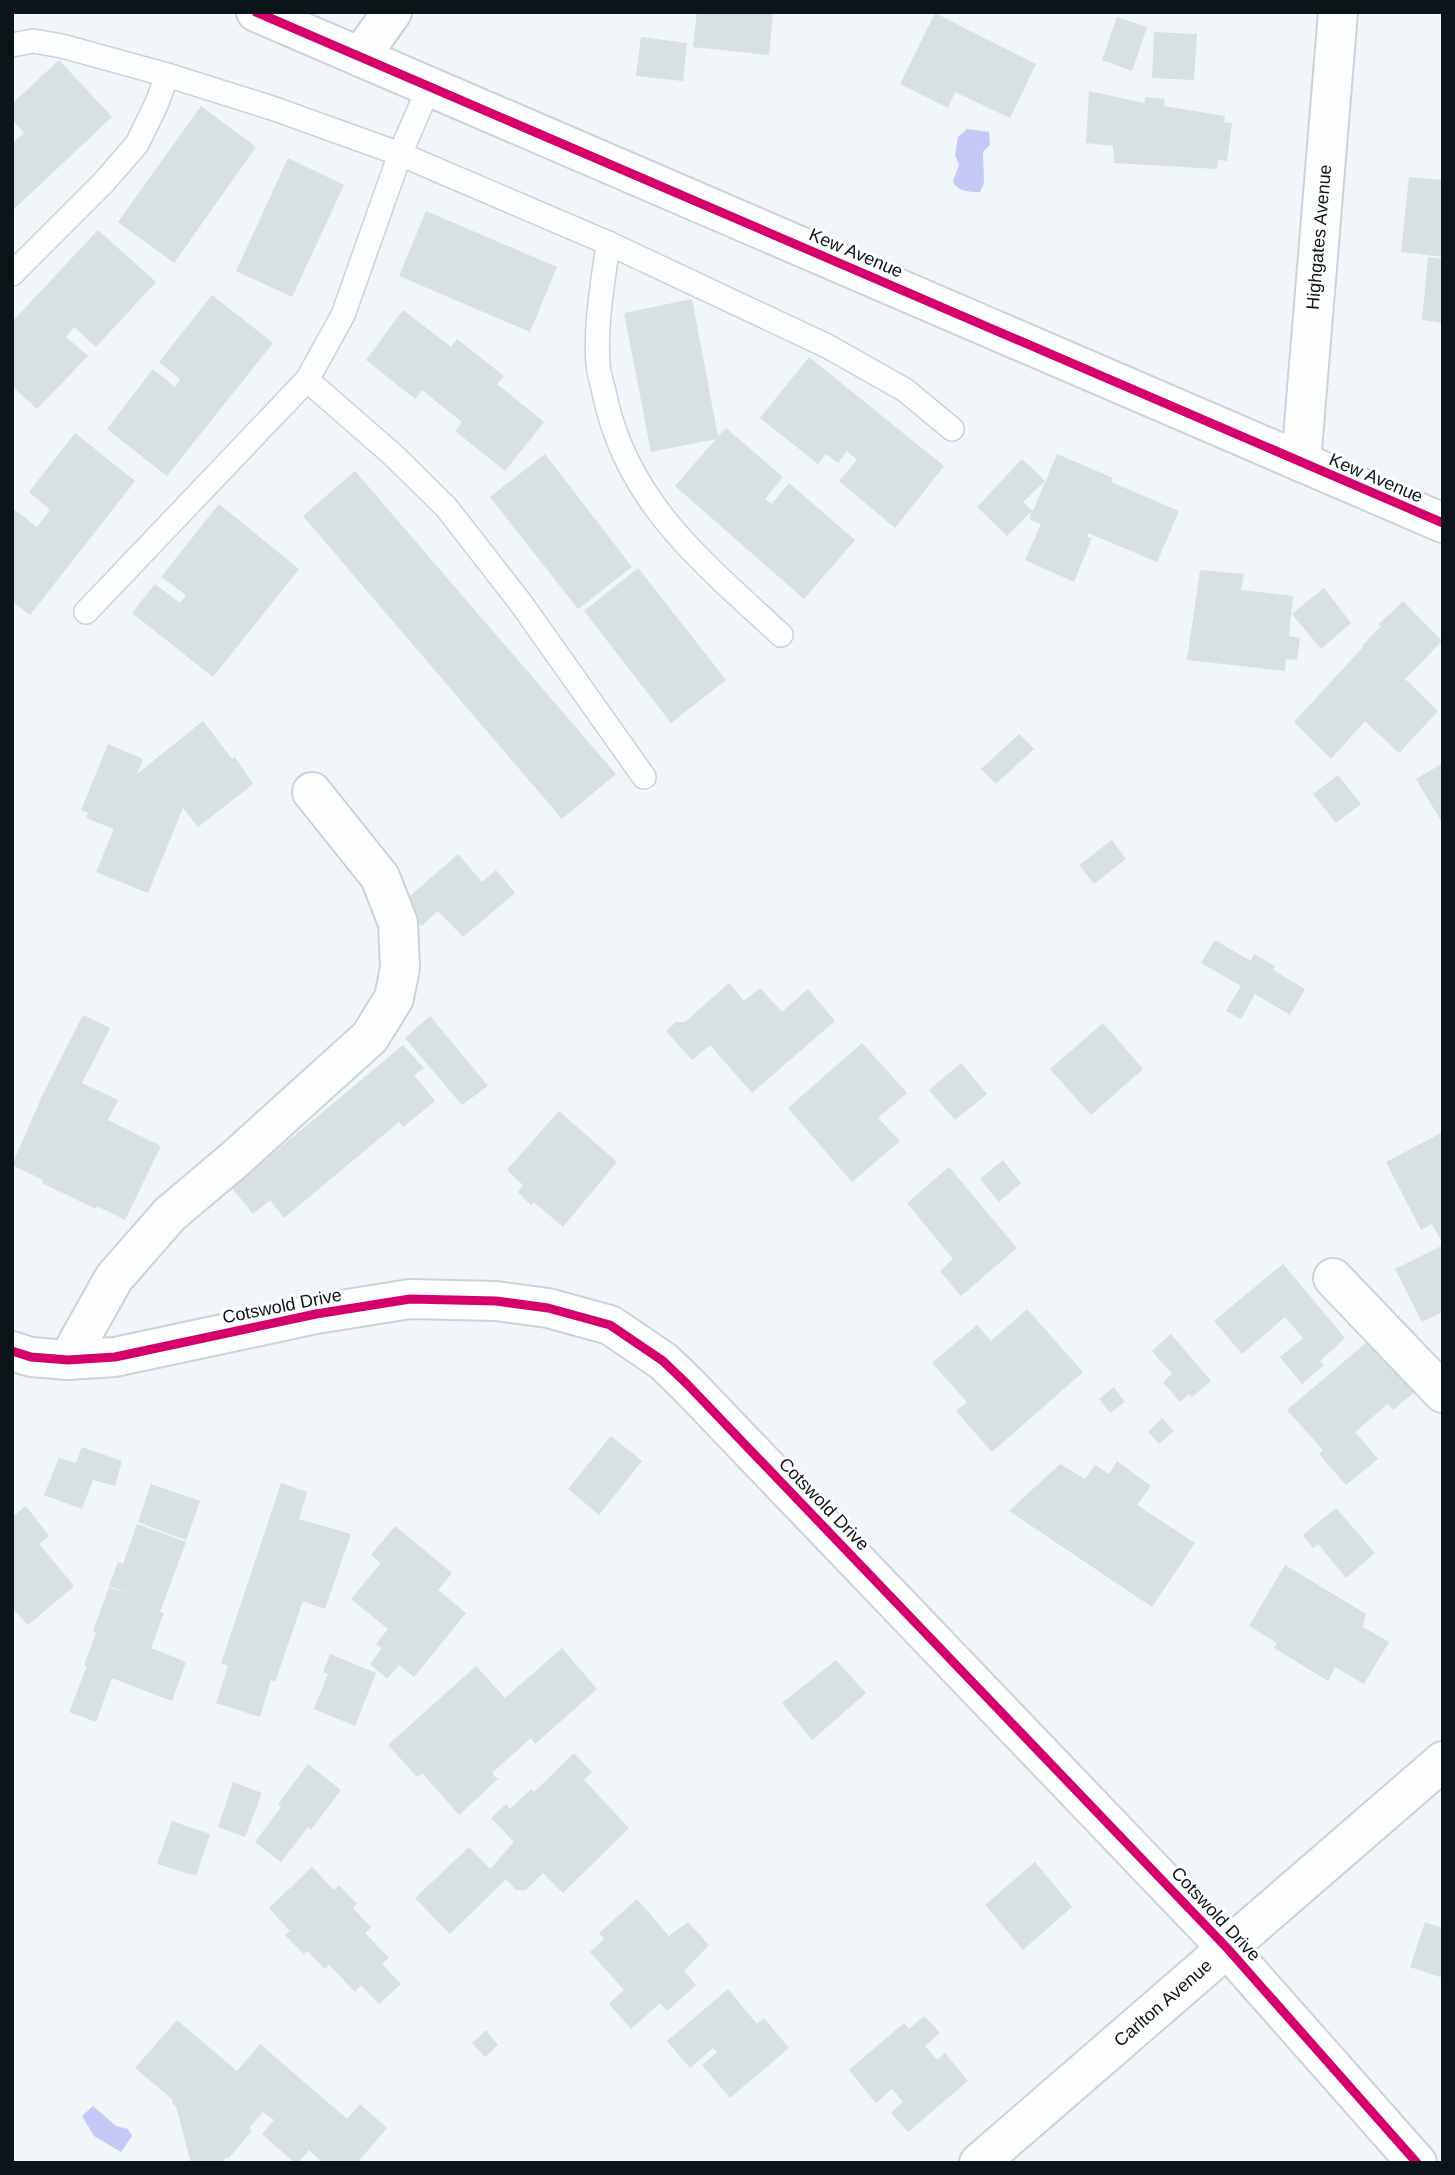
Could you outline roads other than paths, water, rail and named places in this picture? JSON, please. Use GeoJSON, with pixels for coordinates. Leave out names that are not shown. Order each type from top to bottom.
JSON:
{"type":"FeatureCollection","features":[{"type":"Feature","properties":{"kind":"street","name":"Kew Avenue"},"geometry":{"type":"LineString","coordinates":[[256,12],[1443,523]]}},
{"type":"Feature","properties":{"kind":"street"},"geometry":{"type":"LineString","coordinates":[[360,57],[392,12]]}},
{"type":"Feature","properties":{"kind":"street","name":"Highgates Avenue"},"geometry":{"type":"LineString","coordinates":[[1301,462],[1338,12]]}},
{"type":"Feature","properties":{"kind":"street"},"geometry":{"type":"LineString","coordinates":[[68,1360],[114,1278],[170,1214],[370,1037],[394,998],[400,968],[398,923],[380,877],[312,792]]}},
{"type":"Feature","properties":{"kind":"street"},"geometry":{"type":"LineString","coordinates":[[1333,1278],[1443,1393]]}},
{"type":"Feature","properties":{"kind":"street","name":"Cotswold Drive"},"geometry":{"type":"LineString","coordinates":[[12,1351],[30,1357],[68,1360],[115,1357],[316,1314],[410,1299],[496,1301],[535,1306],[610,1325],[663,1361],[687,1384],[1227,1948],[1417,2163]]}},
{"type":"Feature","properties":{"kind":"street","name":"Carlton Avenue"},"geometry":{"type":"LineString","coordinates":[[979,2163],[1443,1761]]}},
{"type":"Feature","properties":{"kind":"lane"},"geometry":{"type":"LineString","coordinates":[[12,45],[33,41],[62,46],[167,75],[272,108],[400,155],[608,243],[827,346],[905,390],[952,429]]}},
{"type":"Feature","properties":{"kind":"lane"},"geometry":{"type":"LineString","coordinates":[[12,274],[104,182],[137,144],[167,75]]}},
{"type":"Feature","properties":{"kind":"lane"},"geometry":{"type":"LineString","coordinates":[[86,612],[307,380],[343,315],[400,155],[429,87]]}},
{"type":"Feature","properties":{"kind":"lane"},"geometry":{"type":"LineString","coordinates":[[608,243],[598,325],[598,366],[611,422],[630,467],[660,516],[689,550],[781,635]]}},
{"type":"Feature","properties":{"kind":"lane"},"geometry":{"type":"LineString","coordinates":[[307,380],[392,454],[446,507],[520,602],[644,777]]}},
{"type":"Feature","properties":{"kind":"water"},"geometry":{"type":"Polygon","coordinates":[[[967,129],[989,132],[990,145],[983,152],[984,183],[980,192],[961,189],[953,181],[959,165],[955,155],[958,137],[967,129]]]}},
{"type":"Feature","properties":{"kind":"water"},"geometry":{"type":"Polygon","coordinates":[[[93,2106],[116,2126],[128,2129],[132,2136],[121,2152],[94,2136],[82,2116],[93,2106]]]}}]}
